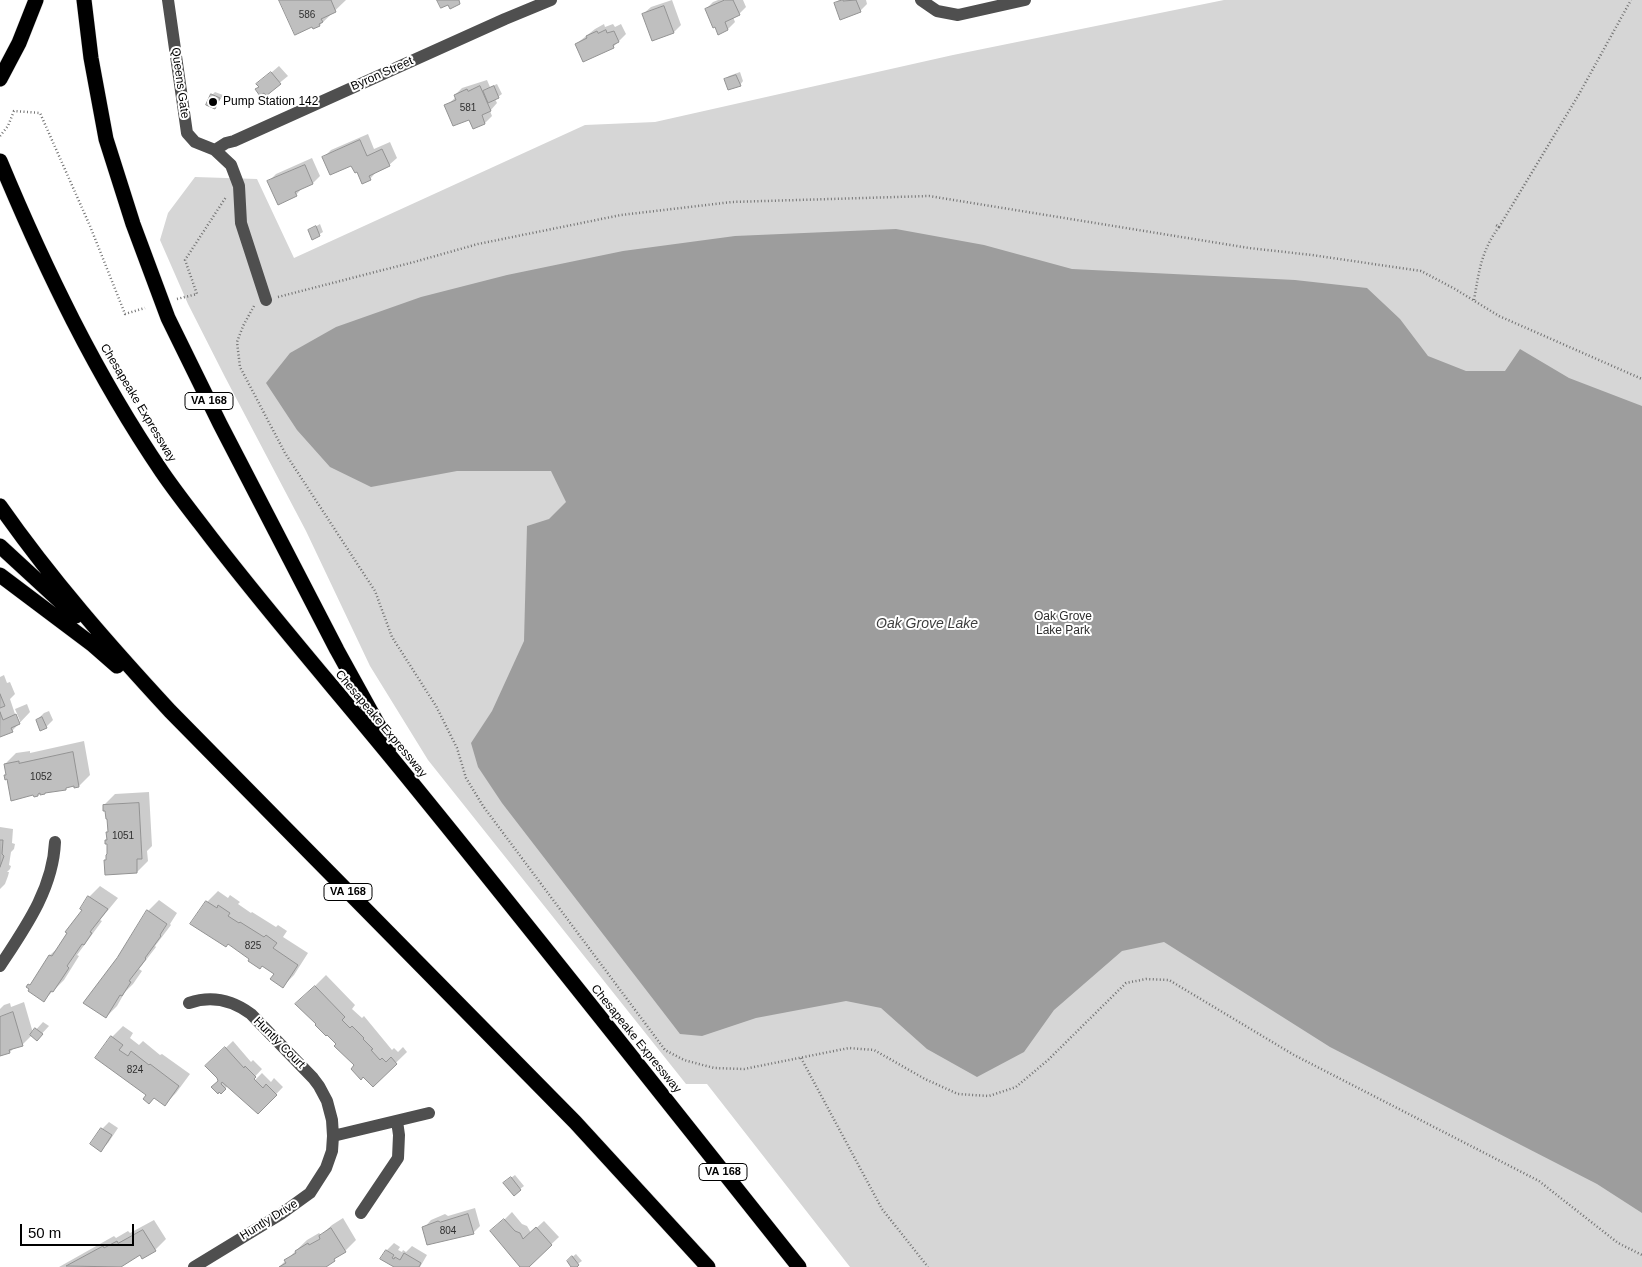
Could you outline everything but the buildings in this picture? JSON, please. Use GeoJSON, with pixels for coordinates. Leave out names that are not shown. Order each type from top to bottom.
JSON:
{"type":"FeatureCollection","features":[{"type":"Feature","properties":{"kind":"highway"},"geometry":{"type":"LineString","coordinates":[[0,79],[19,43],[36,0]]}},
{"type":"Feature","properties":{"kind":"highway","name":"VA 168"},"geometry":{"type":"LineString","coordinates":[[84,0],[91,58],[106,139],[132,224],[168,318],[220,424],[333,642],[406,776]]}},
{"type":"Feature","properties":{"kind":"highway","name":"Chesapeake Expressway"},"geometry":{"type":"LineString","coordinates":[[0,161],[43,260],[75,324],[135,431],[164,475],[223,554],[304,655],[406,776],[799,1267]]}},
{"type":"Feature","properties":{"kind":"highway","name":"VA 168"},"geometry":{"type":"LineString","coordinates":[[0,506],[34,555],[117,654],[170,711],[576,1122],[708,1267]]}},
{"type":"Feature","properties":{"kind":"highway"},"geometry":{"type":"LineString","coordinates":[[0,546],[117,654]]}},
{"type":"Feature","properties":{"kind":"highway"},"geometry":{"type":"LineString","coordinates":[[0,575],[93,645],[170,711]]}},
{"type":"Feature","properties":{"kind":"street","name":"Queens Gate"},"geometry":{"type":"LineString","coordinates":[[168,0],[187,133],[195,142],[215,150]]}},
{"type":"Feature","properties":{"kind":"street","name":"Byron Street"},"geometry":{"type":"LineString","coordinates":[[215,150],[226,143],[550,0]]}},
{"type":"Feature","properties":{"kind":"street"},"geometry":{"type":"LineString","coordinates":[[921,0],[937,11],[958,15],[1025,0]]}},
{"type":"Feature","properties":{"kind":"street"},"geometry":{"type":"LineString","coordinates":[[215,150],[231,165],[239,186],[241,223],[266,300]]}},
{"type":"Feature","properties":{"kind":"street"},"geometry":{"type":"LineString","coordinates":[[0,966],[45,891],[50,876],[55,842]]}},
{"type":"Feature","properties":{"kind":"street","name":"Huntly Court"},"geometry":{"type":"LineString","coordinates":[[189,1003],[211,999],[226,1000],[240,1006],[251,1014],[313,1078],[327,1101],[333,1133]]}},
{"type":"Feature","properties":{"kind":"street"},"geometry":{"type":"LineString","coordinates":[[333,1133],[429,1113]]}},
{"type":"Feature","properties":{"kind":"street"},"geometry":{"type":"LineString","coordinates":[[361,1213],[398,1158],[399,1135],[397,1121]]}},
{"type":"Feature","properties":{"kind":"street","name":"Huntly Drive"},"geometry":{"type":"LineString","coordinates":[[194,1267],[310,1194],[326,1168],[332,1151],[333,1133]]}},
{"type":"Feature","properties":{"kind":"path"},"geometry":{"type":"LineString","coordinates":[[1474,300],[1483,254],[1498,226],[1578,96],[1631,0]]}},
{"type":"Feature","properties":{"kind":"path"},"geometry":{"type":"LineString","coordinates":[[0,136],[8,126],[14,111],[40,113],[90,226],[125,314],[144,308]]}},
{"type":"Feature","properties":{"kind":"path"},"geometry":{"type":"LineString","coordinates":[[177,299],[197,294],[185,260],[229,192]]}},
{"type":"Feature","properties":{"kind":"path"},"geometry":{"type":"LineString","coordinates":[[1642,379],[1499,316],[1474,300],[1421,272],[1249,248],[929,196],[732,202],[621,215],[478,244],[266,300],[253,308],[237,342],[240,366],[284,453],[375,592],[392,637],[436,706],[457,748],[466,778],[483,806],[665,1050],[684,1060],[714,1068],[744,1069],[849,1048],[874,1050],[925,1079],[958,1094],[989,1096],[1016,1087],[1048,1060],[1126,983],[1146,979],[1169,980],[1294,1055],[1539,1180],[1618,1243],[1642,1255]]}},
{"type":"Feature","properties":{"kind":"path"},"geometry":{"type":"LineString","coordinates":[[801,1058],[882,1209],[928,1267]]}},
{"type":"Feature","properties":{"kind":"green space","name":"Oak Grove Lake"},"geometry":{"type":"Polygon","coordinates":[[[1224,0],[1642,0],[1642,1267],[850,1267],[707,1084],[686,1084],[428,760],[370,666],[306,531],[188,304],[160,240],[168,213],[195,177],[257,179],[294,258],[585,125],[655,122],[953,55],[1224,0]]]}},
{"type":"Feature","properties":{"kind":"water","name":"Oak Grove Lake"},"geometry":{"type":"Polygon","coordinates":[[[896,229],[984,245],[1072,269],[1295,280],[1367,288],[1400,319],[1428,356],[1466,371],[1505,371],[1520,349],[1569,378],[1642,406],[1642,1213],[1597,1184],[1330,1047],[1164,942],[1122,951],[1054,1010],[1024,1052],[977,1077],[927,1049],[881,1008],[846,1001],[756,1018],[702,1036],[680,1034],[502,803],[478,767],[471,743],[492,711],[524,641],[527,526],[549,519],[566,502],[551,471],[457,471],[371,487],[330,467],[297,430],[266,383],[290,353],[336,327],[421,297],[507,275],[623,251],[735,236],[896,229]]]}},
{"type":"Feature","properties":{"kind":"place","name":"Pump Station 142"},"geometry":{"type":"Point","coordinates":[213,102]}},
{"type":"Feature","properties":{"kind":"park label","name":"Oak Grove Lake Park"},"geometry":{"type":"Point","coordinates":[1063,624]}}]}
